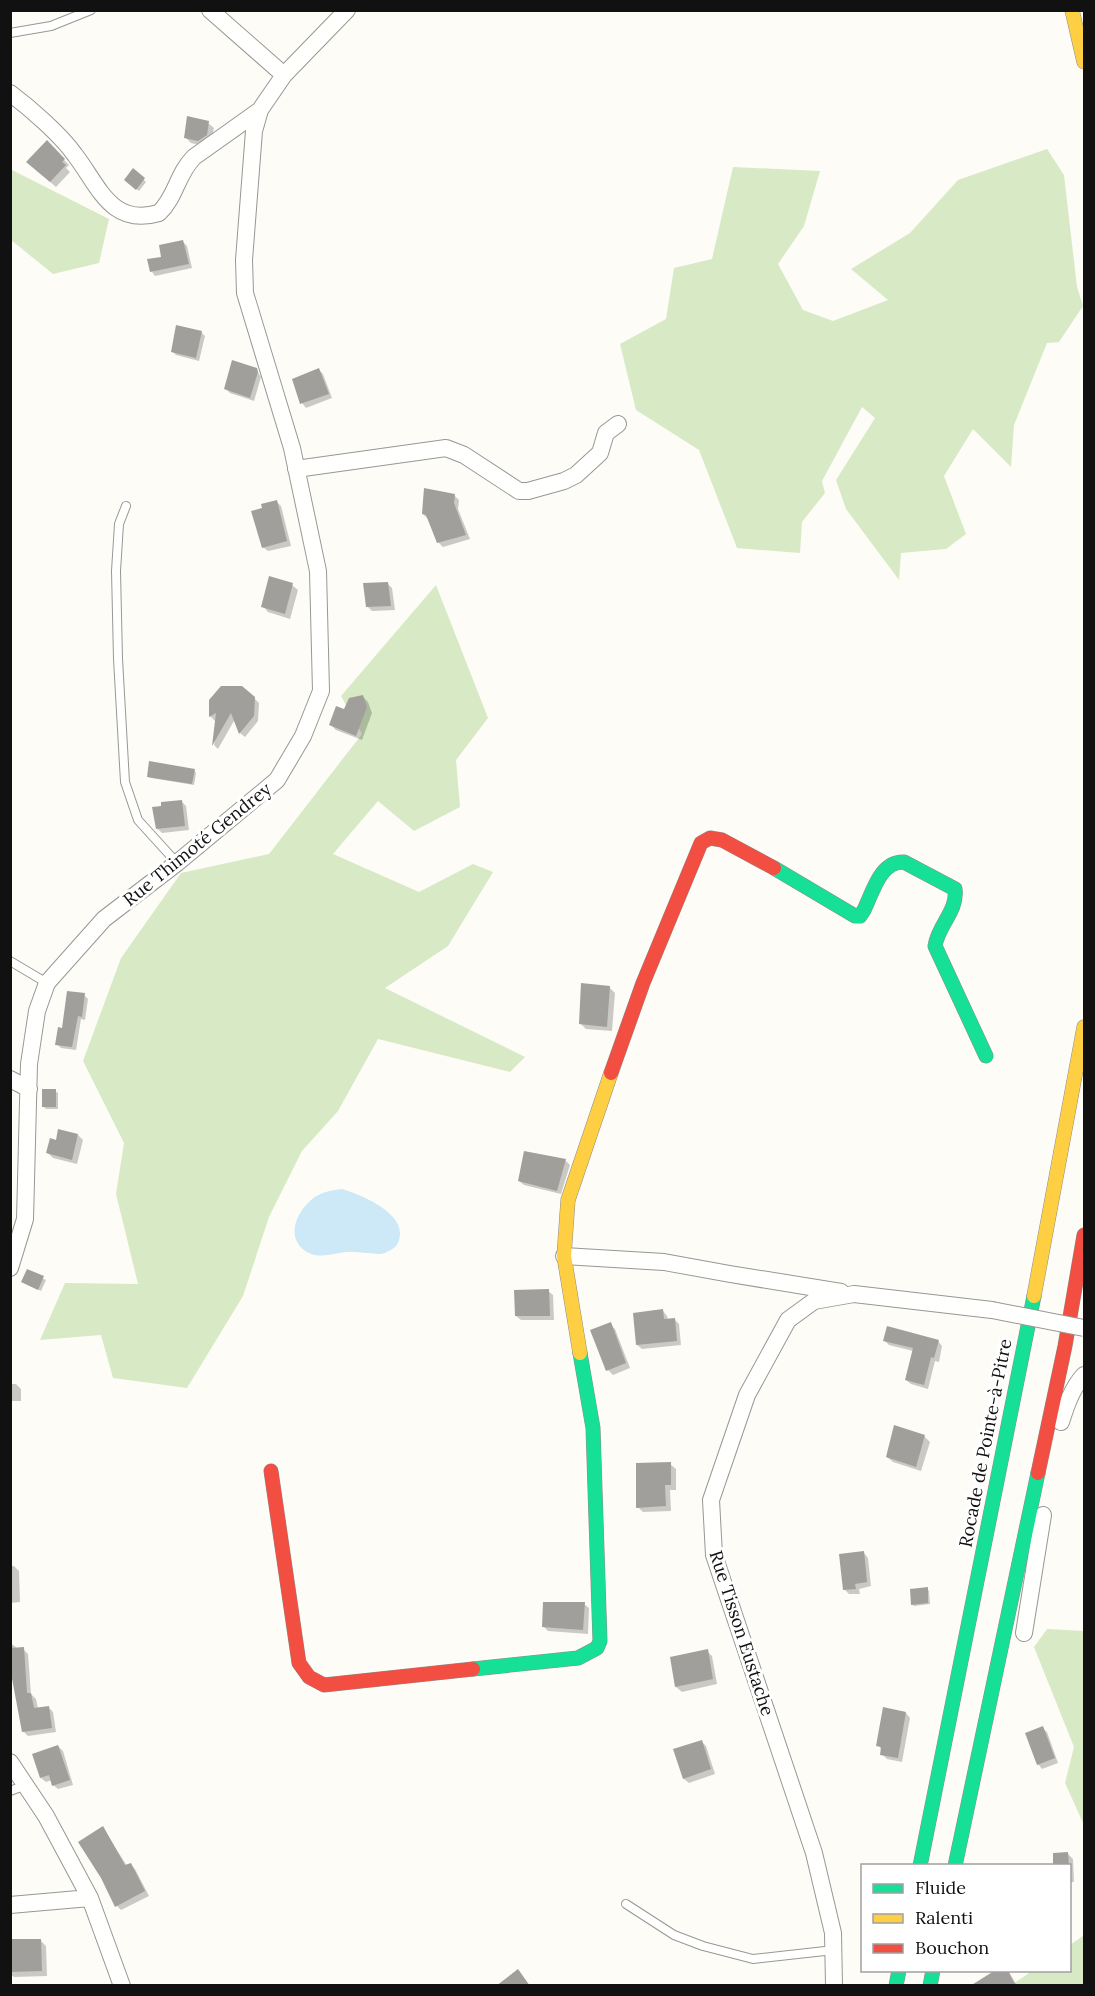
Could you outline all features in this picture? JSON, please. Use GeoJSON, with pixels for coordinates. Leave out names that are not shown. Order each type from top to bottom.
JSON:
{"type":"FeatureCollection","features":[{"type":"Feature","properties":{"kind":"main road"},"geometry":{"type":"LineString","coordinates":[[1072,10],[1084,62]]}},
{"type":"Feature","properties":{"kind":"main road"},"geometry":{"type":"LineString","coordinates":[[271,1471],[299,1663],[305,1674],[314,1681],[324,1685],[578,1658],[597,1648],[600,1641],[593,1428],[564,1256],[568,1200],[652,961],[701,843],[710,838],[722,840],[754,856],[855,916],[860,916],[864,910],[884,870],[888,865],[897,861],[904,862],[955,889],[954,905],[939,930],[935,946],[986,1056]]}},
{"type":"Feature","properties":{"kind":"main road","name":"Rocade de Pointe-à-Pitre"},"geometry":{"type":"LineString","coordinates":[[920,1864],[1041,1259],[1084,1027]]}},
{"type":"Feature","properties":{"kind":"main road"},"geometry":{"type":"LineString","coordinates":[[955,1864],[1065,1346],[1084,1235]]}},
{"type":"Feature","properties":{"kind":"street"},"geometry":{"type":"LineString","coordinates":[[210,10],[284,75]]}},
{"type":"Feature","properties":{"kind":"street","name":"Rue Thimoté Gendrey"},"geometry":{"type":"LineString","coordinates":[[12,1261],[25,1220],[29,1064],[37,1011],[46,983],[104,920],[277,780],[303,735],[321,691],[318,571],[291,448],[245,293],[244,260],[254,131],[260,110],[284,75],[346,10]]}},
{"type":"Feature","properties":{"kind":"street"},"geometry":{"type":"LineString","coordinates":[[10,93],[75,153],[109,203],[128,214],[139,216],[159,213],[171,200],[185,166],[194,157],[260,110]]}},
{"type":"Feature","properties":{"kind":"street"},"geometry":{"type":"LineString","coordinates":[[296,469],[446,448],[464,455],[519,491],[528,491],[564,481],[576,475],[600,453],[606,433],[618,424]]}},
{"type":"Feature","properties":{"kind":"street"},"geometry":{"type":"LineString","coordinates":[[10,1079],[29,1089]]}},
{"type":"Feature","properties":{"kind":"street"},"geometry":{"type":"LineString","coordinates":[[564,1256],[664,1262],[854,1294]]}},
{"type":"Feature","properties":{"kind":"street","name":"Rue Tisson Eustache"},"geometry":{"type":"LineString","coordinates":[[834,1986],[832,1933],[814,1853],[714,1555],[711,1500],[747,1395],[788,1320],[814,1301],[854,1294],[992,1310],[1084,1328]]}},
{"type":"Feature","properties":{"kind":"street"},"geometry":{"type":"LineString","coordinates":[[1024,1633],[1058,1430],[1068,1401],[1084,1376]]}},
{"type":"Feature","properties":{"kind":"street"},"geometry":{"type":"LineString","coordinates":[[10,1762],[18,1788],[45,1816],[90,1898],[122,1986]]}},
{"type":"Feature","properties":{"kind":"street"},"geometry":{"type":"LineString","coordinates":[[10,1905],[90,1898]]}},
{"type":"Feature","properties":{"kind":"lane"},"geometry":{"type":"LineString","coordinates":[[10,33],[51,26],[91,10]]}},
{"type":"Feature","properties":{"kind":"lane"},"geometry":{"type":"LineString","coordinates":[[126,506],[119,524],[116,571],[125,782],[138,820],[177,863]]}},
{"type":"Feature","properties":{"kind":"lane"},"geometry":{"type":"LineString","coordinates":[[10,961],[46,983]]}},
{"type":"Feature","properties":{"kind":"lane"},"geometry":{"type":"LineString","coordinates":[[626,1904],[674,1935],[703,1946],[753,1959],[834,1950]]}},
{"type":"Feature","properties":{"kind":"green space"},"geometry":{"type":"Polygon","coordinates":[[[1047,149],[1064,175],[1077,287],[1083,306],[1059,342],[1047,343],[1014,425],[1011,467],[973,429],[944,476],[966,534],[946,549],[901,553],[899,580],[846,509],[836,480],[875,418],[862,407],[822,481],[825,493],[802,522],[800,553],[737,548],[699,450],[636,410],[620,344],[666,319],[674,268],[712,259],[733,167],[820,171],[804,226],[778,264],[803,310],[833,321],[888,300],[851,269],[910,233],[958,180],[1047,149]]]}},
{"type":"Feature","properties":{"kind":"green space"},"geometry":{"type":"Polygon","coordinates":[[[10,169],[109,219],[99,263],[53,274],[11,240],[10,169]]]}},
{"type":"Feature","properties":{"kind":"green space"},"geometry":{"type":"Polygon","coordinates":[[[436,585],[488,718],[456,760],[460,807],[414,831],[378,801],[333,854],[419,892],[473,864],[493,872],[448,946],[385,988],[525,1057],[510,1072],[378,1039],[338,1111],[302,1151],[269,1217],[243,1296],[187,1388],[113,1378],[101,1335],[40,1340],[65,1283],[138,1284],[116,1194],[124,1143],[83,1061],[121,958],[181,873],[269,854],[362,734],[341,696],[436,585]]]}},
{"type":"Feature","properties":{"kind":"green space"},"geometry":{"type":"Polygon","coordinates":[[[1047,1629],[1084,1631],[1084,1825],[1065,1783],[1074,1747],[1034,1647],[1047,1629]]]}},
{"type":"Feature","properties":{"kind":"green space"},"geometry":{"type":"Polygon","coordinates":[[[1084,1935],[1084,1985],[1010,1986],[1031,1972],[1071,1972],[1071,1944],[1084,1935]]]}},
{"type":"Feature","properties":{"kind":"water"},"geometry":{"type":"Polygon","coordinates":[[[342,1189],[372,1201],[391,1215],[398,1224],[400,1233],[395,1247],[381,1254],[347,1252],[320,1256],[303,1249],[295,1237],[295,1230],[303,1208],[320,1194],[342,1189]]]}},
{"type":"Feature","properties":{"kind":"building"},"geometry":{"type":"Polygon","coordinates":[[[187,116],[209,121],[207,135],[198,141],[184,138],[187,116]]]}},
{"type":"Feature","properties":{"kind":"building"},"geometry":{"type":"Polygon","coordinates":[[[47,140],[65,159],[62,162],[66,165],[50,182],[26,162],[47,140]]]}},
{"type":"Feature","properties":{"kind":"building"},"geometry":{"type":"Polygon","coordinates":[[[133,168],[145,178],[136,190],[124,180],[133,168]]]}},
{"type":"Feature","properties":{"kind":"building"},"geometry":{"type":"Polygon","coordinates":[[[183,240],[189,264],[150,272],[147,259],[161,257],[159,245],[183,240]]]}},
{"type":"Feature","properties":{"kind":"building"},"geometry":{"type":"Polygon","coordinates":[[[176,325],[202,331],[196,358],[171,352],[176,325]]]}},
{"type":"Feature","properties":{"kind":"building"},"geometry":{"type":"Polygon","coordinates":[[[232,360],[257,368],[258,372],[250,398],[224,389],[232,360]]]}},
{"type":"Feature","properties":{"kind":"building"},"geometry":{"type":"Polygon","coordinates":[[[319,368],[329,394],[300,404],[292,379],[319,368]]]}},
{"type":"Feature","properties":{"kind":"building"},"geometry":{"type":"Polygon","coordinates":[[[424,488],[455,494],[454,503],[466,535],[437,543],[426,515],[422,514],[424,488]]]}},
{"type":"Feature","properties":{"kind":"building"},"geometry":{"type":"Polygon","coordinates":[[[277,500],[287,541],[262,548],[251,511],[262,508],[261,504],[277,500]]]}},
{"type":"Feature","properties":{"kind":"building"},"geometry":{"type":"Polygon","coordinates":[[[269,576],[293,583],[285,614],[261,607],[269,576]]]}},
{"type":"Feature","properties":{"kind":"building"},"geometry":{"type":"Polygon","coordinates":[[[388,582],[391,606],[366,607],[363,583],[388,582]]]}},
{"type":"Feature","properties":{"kind":"building"},"geometry":{"type":"Polygon","coordinates":[[[221,686],[242,686],[255,697],[254,716],[239,734],[231,713],[212,746],[216,713],[209,717],[209,700],[221,686]]]}},
{"type":"Feature","properties":{"kind":"building"},"geometry":{"type":"Polygon","coordinates":[[[363,695],[367,707],[356,736],[329,725],[336,706],[344,709],[349,698],[363,695]]]}},
{"type":"Feature","properties":{"kind":"building"},"geometry":{"type":"Polygon","coordinates":[[[149,761],[195,769],[192,784],[147,777],[149,761]]]}},
{"type":"Feature","properties":{"kind":"building"},"geometry":{"type":"Polygon","coordinates":[[[182,800],[185,826],[156,829],[152,807],[161,806],[161,802],[182,800]]]}},
{"type":"Feature","properties":{"kind":"building"},"geometry":{"type":"Polygon","coordinates":[[[581,983],[610,986],[607,1027],[579,1024],[581,983]]]}},
{"type":"Feature","properties":{"kind":"building"},"geometry":{"type":"Polygon","coordinates":[[[67,991],[85,993],[82,1017],[78,1016],[72,1047],[55,1045],[58,1027],[62,1028],[67,991]]]}},
{"type":"Feature","properties":{"kind":"building"},"geometry":{"type":"Polygon","coordinates":[[[42,1089],[56,1089],[56,1107],[42,1107],[42,1089]]]}},
{"type":"Feature","properties":{"kind":"building"},"geometry":{"type":"Polygon","coordinates":[[[58,1129],[78,1134],[72,1160],[46,1153],[50,1138],[56,1140],[58,1129]]]}},
{"type":"Feature","properties":{"kind":"building"},"geometry":{"type":"Polygon","coordinates":[[[524,1151],[566,1159],[557,1191],[518,1181],[524,1151]]]}},
{"type":"Feature","properties":{"kind":"building"},"geometry":{"type":"Polygon","coordinates":[[[27,1269],[44,1276],[38,1290],[21,1282],[27,1269]]]}},
{"type":"Feature","properties":{"kind":"building"},"geometry":{"type":"Polygon","coordinates":[[[549,1289],[550,1316],[515,1316],[514,1290],[549,1289]]]}},
{"type":"Feature","properties":{"kind":"building"},"geometry":{"type":"Polygon","coordinates":[[[663,1309],[664,1319],[675,1318],[677,1341],[636,1345],[633,1313],[663,1309]]]}},
{"type":"Feature","properties":{"kind":"building"},"geometry":{"type":"Polygon","coordinates":[[[611,1322],[626,1363],[606,1371],[590,1330],[611,1322]]]}},
{"type":"Feature","properties":{"kind":"building"},"geometry":{"type":"Polygon","coordinates":[[[887,1326],[939,1340],[934,1358],[931,1357],[924,1385],[905,1380],[913,1348],[883,1341],[887,1326]]]}},
{"type":"Feature","properties":{"kind":"building"},"geometry":{"type":"Polygon","coordinates":[[[894,1425],[925,1435],[916,1467],[886,1457],[894,1425]]]}},
{"type":"Feature","properties":{"kind":"building"},"geometry":{"type":"Polygon","coordinates":[[[671,1462],[671,1485],[665,1485],[666,1506],[636,1508],[636,1463],[671,1462]]]}},
{"type":"Feature","properties":{"kind":"building"},"geometry":{"type":"Polygon","coordinates":[[[864,1551],[867,1582],[855,1584],[856,1589],[843,1590],[839,1554],[864,1551]]]}},
{"type":"Feature","properties":{"kind":"building"},"geometry":{"type":"Polygon","coordinates":[[[928,1587],[928,1603],[911,1605],[910,1589],[928,1587]]]}},
{"type":"Feature","properties":{"kind":"building"},"geometry":{"type":"Polygon","coordinates":[[[543,1602],[585,1602],[583,1630],[542,1627],[543,1602]]]}},
{"type":"Feature","properties":{"kind":"building"},"geometry":{"type":"Polygon","coordinates":[[[24,1647],[27,1693],[31,1693],[34,1708],[49,1706],[52,1728],[22,1732],[10,1668],[10,1648],[24,1647]]]}},
{"type":"Feature","properties":{"kind":"building"},"geometry":{"type":"Polygon","coordinates":[[[708,1649],[713,1679],[675,1687],[670,1657],[708,1649]]]}},
{"type":"Feature","properties":{"kind":"building"},"geometry":{"type":"Polygon","coordinates":[[[883,1707],[906,1712],[898,1758],[880,1755],[881,1747],[876,1746],[883,1707]]]}},
{"type":"Feature","properties":{"kind":"building"},"geometry":{"type":"Polygon","coordinates":[[[1043,1726],[1055,1758],[1037,1765],[1025,1733],[1043,1726]]]}},
{"type":"Feature","properties":{"kind":"building"},"geometry":{"type":"Polygon","coordinates":[[[702,1740],[711,1769],[683,1779],[673,1749],[702,1740]]]}},
{"type":"Feature","properties":{"kind":"building"},"geometry":{"type":"Polygon","coordinates":[[[58,1745],[70,1780],[52,1786],[49,1775],[40,1778],[32,1754],[58,1745]]]}},
{"type":"Feature","properties":{"kind":"building"},"geometry":{"type":"Polygon","coordinates":[[[103,1826],[125,1865],[131,1863],[145,1891],[115,1907],[101,1878],[78,1842],[103,1826]]]}},
{"type":"Feature","properties":{"kind":"building"},"geometry":{"type":"Polygon","coordinates":[[[1068,1852],[1069,1864],[1053,1864],[1053,1853],[1068,1852]]]}},
{"type":"Feature","properties":{"kind":"building"},"geometry":{"type":"Polygon","coordinates":[[[10,1939],[41,1939],[42,1971],[10,1972],[10,1939]]]}},
{"type":"Feature","properties":{"kind":"building"},"geometry":{"type":"Polygon","coordinates":[[[518,1969],[530,1986],[496,1986],[518,1969]]]}},
{"type":"Feature","properties":{"kind":"building"},"geometry":{"type":"Polygon","coordinates":[[[992,1972],[1009,1972],[1016,1986],[970,1986],[992,1972]]]}},
{"type":"Feature","properties":{"kind":"traffic: fast"},"geometry":{"type":"LineString","coordinates":[[774,868],[855,916],[860,916],[864,910],[883,872],[896,863],[904,862],[955,889],[954,904],[935,946],[986,1056]]}},
{"type":"Feature","properties":{"kind":"traffic: fast"},"geometry":{"type":"LineString","coordinates":[[920,1864],[1034,1296]]}},
{"type":"Feature","properties":{"kind":"traffic: fast"},"geometry":{"type":"LineString","coordinates":[[473,1669],[578,1658],[597,1648],[600,1641],[593,1428],[580,1353]]}},
{"type":"Feature","properties":{"kind":"traffic: fast"},"geometry":{"type":"LineString","coordinates":[[955,1864],[1038,1473]]}},
{"type":"Feature","properties":{"kind":"traffic: fast"},"geometry":{"type":"LineString","coordinates":[[896,1986],[899,1972]]}},
{"type":"Feature","properties":{"kind":"traffic: fast"},"geometry":{"type":"LineString","coordinates":[[930,1986],[933,1972]]}},
{"type":"Feature","properties":{"kind":"traffic: slow"},"geometry":{"type":"LineString","coordinates":[[1072,10],[1084,62]]}},
{"type":"Feature","properties":{"kind":"traffic: slow"},"geometry":{"type":"LineString","coordinates":[[1034,1296],[1084,1027]]}},
{"type":"Feature","properties":{"kind":"traffic: slow"},"geometry":{"type":"LineString","coordinates":[[580,1353],[564,1256],[568,1200],[611,1073]]}},
{"type":"Feature","properties":{"kind":"traffic: jam"},"geometry":{"type":"LineString","coordinates":[[611,1073],[643,983],[701,843],[710,838],[722,840],[774,868]]}},
{"type":"Feature","properties":{"kind":"traffic: jam"},"geometry":{"type":"LineString","coordinates":[[1038,1473],[1065,1346],[1084,1235]]}},
{"type":"Feature","properties":{"kind":"traffic: jam"},"geometry":{"type":"LineString","coordinates":[[271,1471],[299,1663],[309,1677],[324,1685],[473,1669]]}}]}
